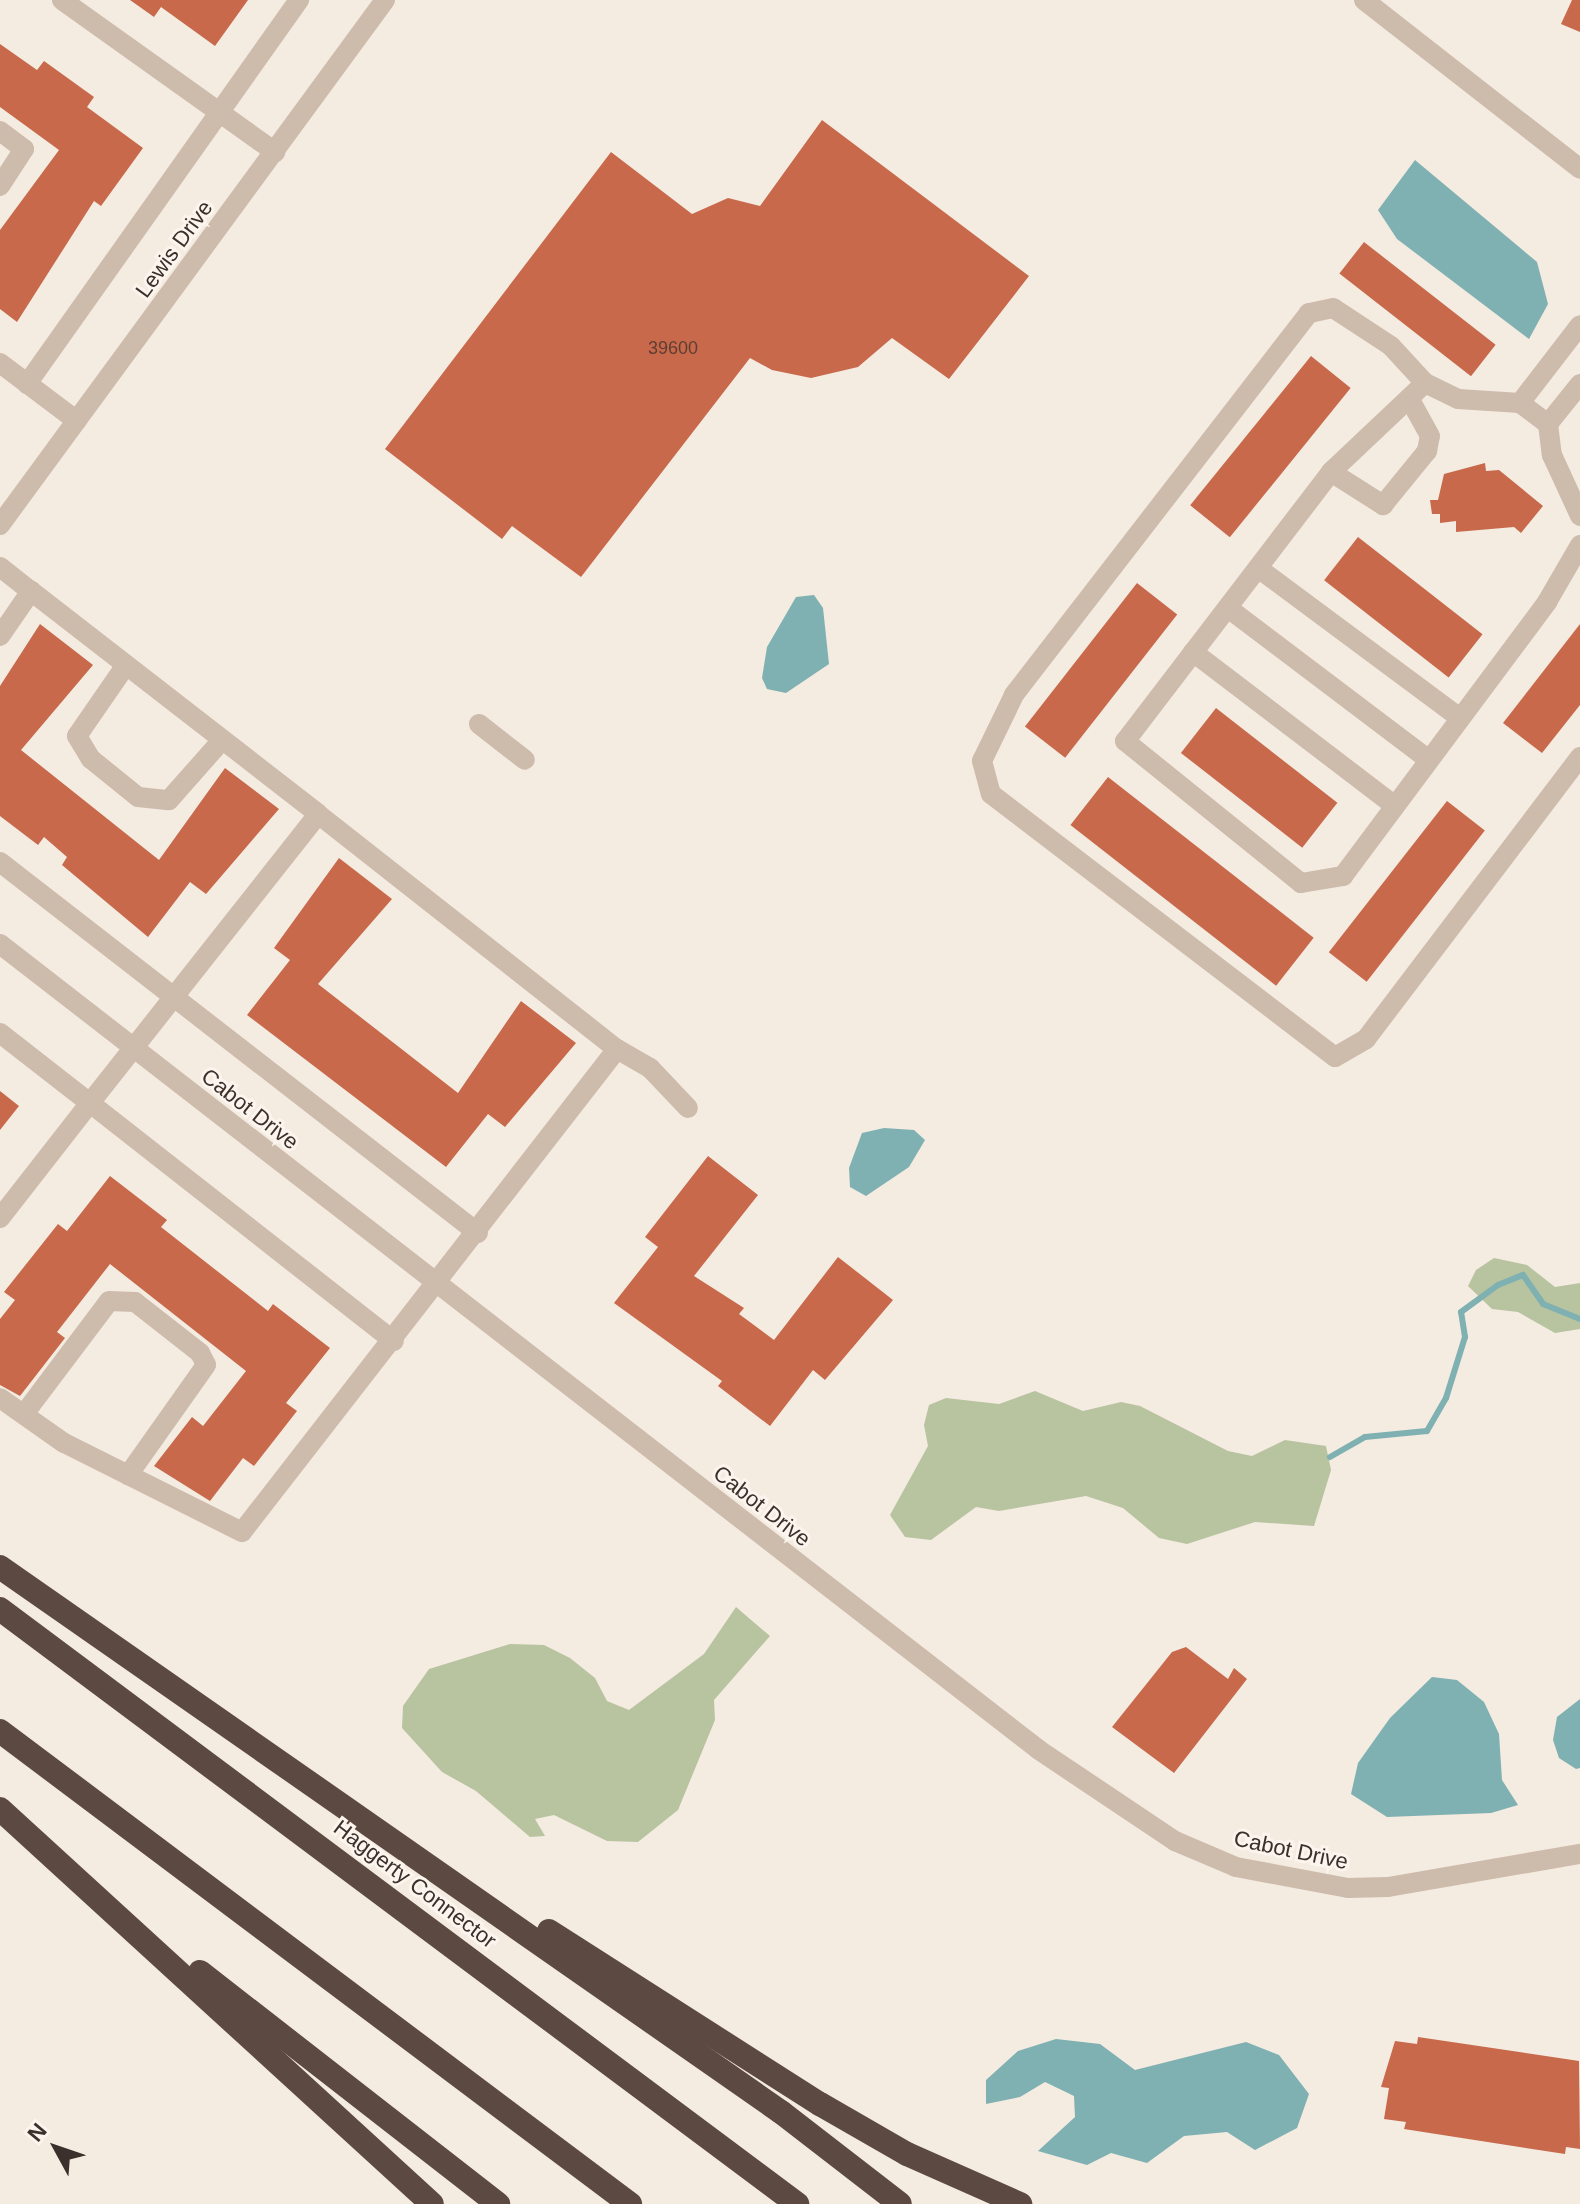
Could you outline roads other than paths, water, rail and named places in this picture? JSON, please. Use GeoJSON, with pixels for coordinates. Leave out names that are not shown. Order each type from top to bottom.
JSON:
{"type":"FeatureCollection","features":[{"type":"Feature","properties":{"kind":"highway"},"geometry":{"type":"LineString","coordinates":[[0,1567],[781,2112],[900,2204]]}},
{"type":"Feature","properties":{"kind":"highway","name":"Haggerty Connector"},"geometry":{"type":"LineString","coordinates":[[0,1609],[797,2204]]}},
{"type":"Feature","properties":{"kind":"highway"},"geometry":{"type":"LineString","coordinates":[[0,1731],[630,2204]]}},
{"type":"Feature","properties":{"kind":"highway"},"geometry":{"type":"LineString","coordinates":[[0,1809],[432,2204]]}},
{"type":"Feature","properties":{"kind":"highway"},"geometry":{"type":"LineString","coordinates":[[430,1865],[559,1936],[907,2154],[1020,2204]]}},
{"type":"Feature","properties":{"kind":"highway"},"geometry":{"type":"LineString","coordinates":[[75,1875],[498,2204]]}},
{"type":"Feature","properties":{"kind":"street"},"geometry":{"type":"LineString","coordinates":[[62,0],[275,152]]}},
{"type":"Feature","properties":{"kind":"street"},"geometry":{"type":"LineString","coordinates":[[27,384],[299,0]]}},
{"type":"Feature","properties":{"kind":"street","name":"Lewis Drive"},"geometry":{"type":"LineString","coordinates":[[0,525],[385,0]]}},
{"type":"Feature","properties":{"kind":"street"},"geometry":{"type":"LineString","coordinates":[[1364,0],[1580,169]]}},
{"type":"Feature","properties":{"kind":"street"},"geometry":{"type":"LineString","coordinates":[[0,131],[24,149],[0,186]]}},
{"type":"Feature","properties":{"kind":"street"},"geometry":{"type":"LineString","coordinates":[[1580,516],[1552,455],[1548,424],[1520,403],[1458,399],[1425,383],[1391,346],[1333,308],[1309,313],[1014,695],[982,761],[991,794],[1335,1057],[1366,1039],[1580,757]]}},
{"type":"Feature","properties":{"kind":"street"},"geometry":{"type":"LineString","coordinates":[[1520,403],[1580,325]]}},
{"type":"Feature","properties":{"kind":"street"},"geometry":{"type":"LineString","coordinates":[[0,363],[77,421]]}},
{"type":"Feature","properties":{"kind":"street"},"geometry":{"type":"LineString","coordinates":[[1425,383],[1331,472],[1125,741],[1301,883],[1343,876],[1547,602],[1580,545]]}},
{"type":"Feature","properties":{"kind":"street"},"geometry":{"type":"LineString","coordinates":[[1548,424],[1580,384]]}},
{"type":"Feature","properties":{"kind":"street"},"geometry":{"type":"LineString","coordinates":[[1331,472],[1383,505],[1427,451],[1430,436],[1409,398]]}},
{"type":"Feature","properties":{"kind":"street"},"geometry":{"type":"LineString","coordinates":[[0,567],[617,1049],[650,1068],[688,1108]]}},
{"type":"Feature","properties":{"kind":"street"},"geometry":{"type":"LineString","coordinates":[[1258,568],[1460,718]]}},
{"type":"Feature","properties":{"kind":"street"},"geometry":{"type":"LineString","coordinates":[[0,636],[31,591]]}},
{"type":"Feature","properties":{"kind":"street"},"geometry":{"type":"LineString","coordinates":[[1228,608],[1429,760]]}},
{"type":"Feature","properties":{"kind":"street"},"geometry":{"type":"LineString","coordinates":[[1193,652],[1395,806]]}},
{"type":"Feature","properties":{"kind":"street"},"geometry":{"type":"LineString","coordinates":[[126,665],[77,736],[91,759],[138,797],[169,800],[222,740]]}},
{"type":"Feature","properties":{"kind":"street"},"geometry":{"type":"LineString","coordinates":[[479,724],[525,760]]}},
{"type":"Feature","properties":{"kind":"street"},"geometry":{"type":"LineString","coordinates":[[0,1218],[318,814]]}},
{"type":"Feature","properties":{"kind":"street"},"geometry":{"type":"LineString","coordinates":[[0,862],[173,1000],[478,1233]]}},
{"type":"Feature","properties":{"kind":"street","name":"Cabot Drive"},"geometry":{"type":"LineString","coordinates":[[0,944],[1039,1750],[1175,1841],[1236,1867],[1348,1888],[1388,1887],[1580,1854]]}},
{"type":"Feature","properties":{"kind":"street"},"geometry":{"type":"LineString","coordinates":[[0,1033],[394,1341]]}},
{"type":"Feature","properties":{"kind":"street"},"geometry":{"type":"LineString","coordinates":[[0,1398],[128,1475],[242,1532],[438,1286],[617,1049]]}},
{"type":"Feature","properties":{"kind":"street"},"geometry":{"type":"LineString","coordinates":[[24,1414],[109,1301],[135,1302],[200,1353],[206,1365],[128,1475]]}},
{"type":"Feature","properties":{"kind":"water"},"geometry":{"type":"Polygon","coordinates":[[[1415,160],[1537,262],[1548,304],[1529,339],[1397,239],[1378,210],[1415,160]]]}},
{"type":"Feature","properties":{"kind":"water"},"geometry":{"type":"Polygon","coordinates":[[[814,595],[823,608],[829,664],[786,693],[767,689],[762,678],[767,647],[796,597],[814,595]]]}},
{"type":"Feature","properties":{"kind":"water"},"geometry":{"type":"Polygon","coordinates":[[[884,1128],[914,1130],[925,1140],[909,1167],[866,1196],[850,1187],[849,1168],[862,1133],[884,1128]]]}},
{"type":"Feature","properties":{"kind":"water"},"geometry":{"type":"Polygon","coordinates":[[[1432,1677],[1457,1680],[1484,1702],[1499,1734],[1502,1780],[1518,1805],[1491,1813],[1387,1817],[1351,1794],[1358,1763],[1390,1718],[1432,1677]]]}},
{"type":"Feature","properties":{"kind":"water"},"geometry":{"type":"Polygon","coordinates":[[[1580,1699],[1580,1768],[1576,1769],[1559,1758],[1553,1740],[1557,1717],[1580,1699]]]}},
{"type":"Feature","properties":{"kind":"water"},"geometry":{"type":"Polygon","coordinates":[[[1056,2039],[1100,2044],[1135,2070],[1246,2042],[1279,2055],[1309,2094],[1297,2128],[1255,2150],[1227,2132],[1184,2136],[1147,2163],[1111,2153],[1087,2165],[1038,2151],[1075,2117],[1074,2096],[1045,2082],[1020,2097],[986,2104],[986,2080],[1018,2051],[1056,2039]]]}},
{"type":"Feature","properties":{"kind":"waterway"},"geometry":{"type":"LineString","coordinates":[[1330,1457],[1365,1437],[1427,1431],[1446,1398],[1465,1337],[1461,1312],[1498,1285],[1523,1275],[1543,1304],[1580,1319]]}}]}
